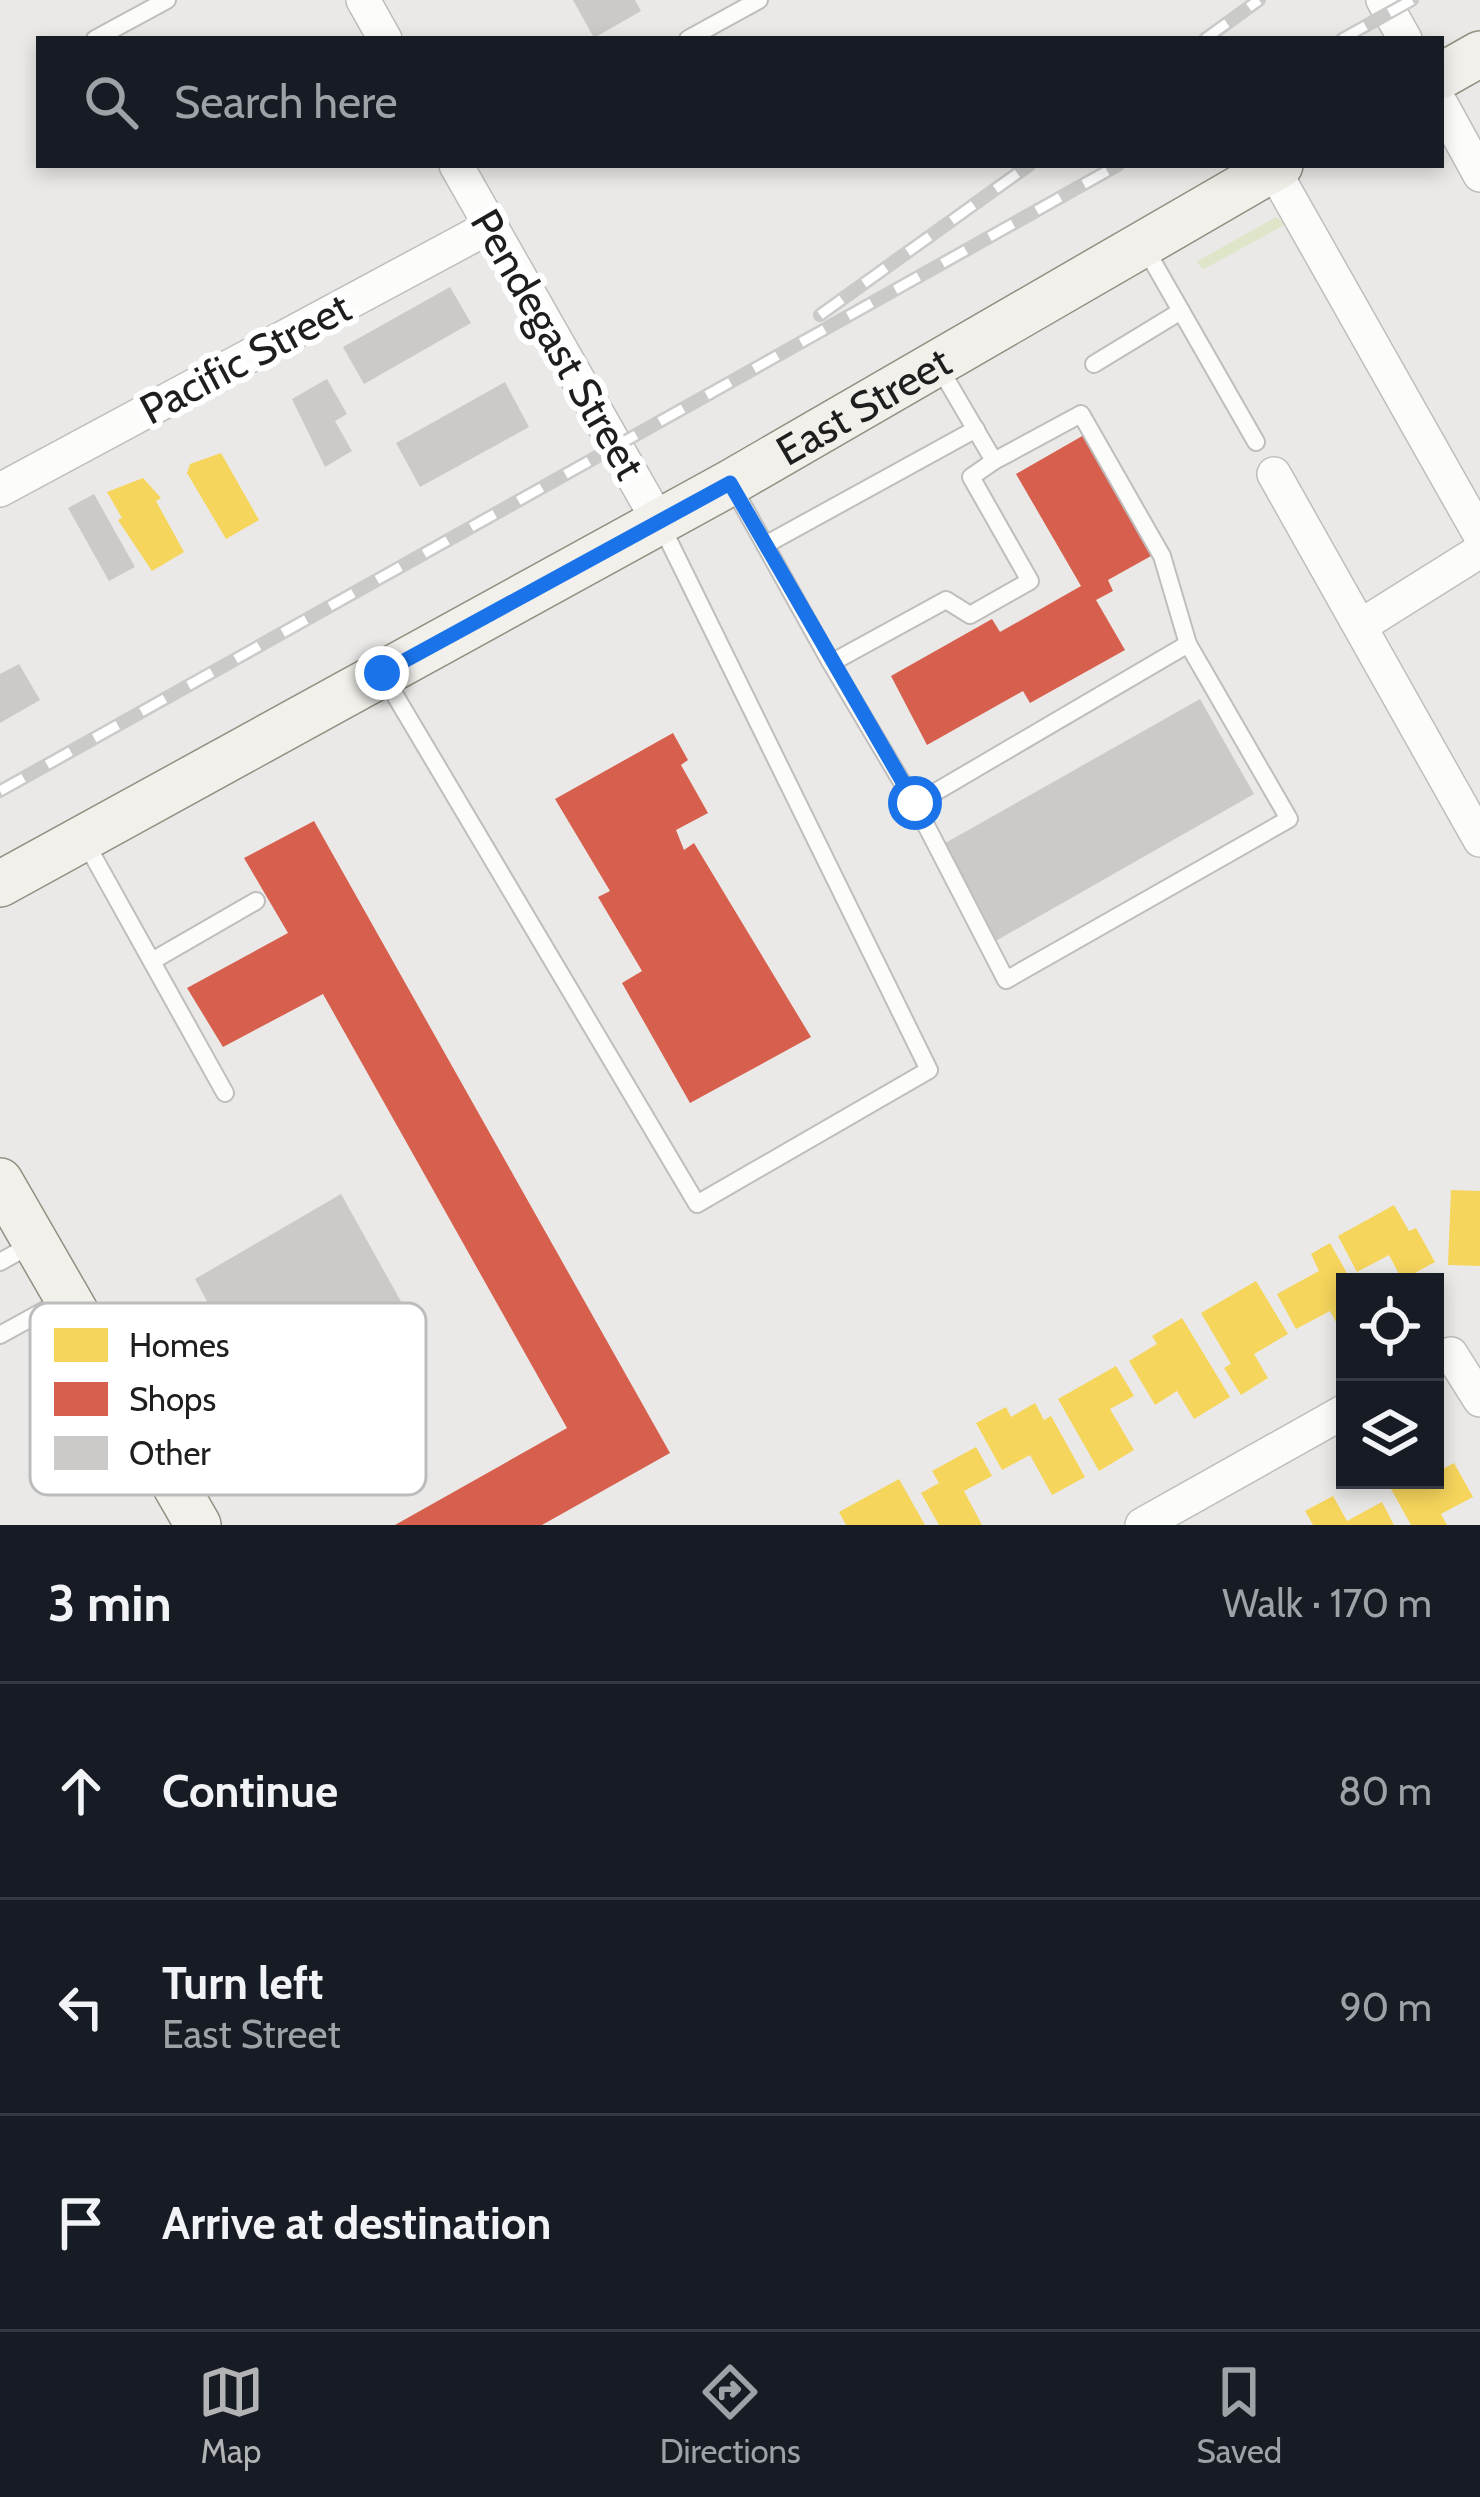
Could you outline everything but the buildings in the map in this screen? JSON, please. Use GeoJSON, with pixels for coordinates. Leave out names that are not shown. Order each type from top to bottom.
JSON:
{"type":"FeatureCollection","features":[{"type":"Feature","properties":{"kind":"main road"},"geometry":{"type":"LineString","coordinates":[[1444,74],[1480,54]]}},
{"type":"Feature","properties":{"kind":"main road","name":"East Street"},"geometry":{"type":"LineString","coordinates":[[0,884],[730,483],[1274,168]]}},
{"type":"Feature","properties":{"kind":"main road"},"geometry":{"type":"LineString","coordinates":[[0,1180],[18,1252],[71,1303]]}},
{"type":"Feature","properties":{"kind":"main road"},"geometry":{"type":"LineString","coordinates":[[182,1495],[199,1525]]}},
{"type":"Feature","properties":{"kind":"street"},"geometry":{"type":"LineString","coordinates":[[362,0],[383,36]]}},
{"type":"Feature","properties":{"kind":"street"},"geometry":{"type":"LineString","coordinates":[[1383,0],[1403,36]]}},
{"type":"Feature","properties":{"kind":"street"},"geometry":{"type":"LineString","coordinates":[[1444,109],[1480,175]]}},
{"type":"Feature","properties":{"kind":"street","name":"Pendegast Street"},"geometry":{"type":"LineString","coordinates":[[459,168],[659,522]]}},
{"type":"Feature","properties":{"kind":"street"},"geometry":{"type":"LineString","coordinates":[[1277,168],[1480,535]]}},
{"type":"Feature","properties":{"kind":"street","name":"Pacific Street"},"geometry":{"type":"LineString","coordinates":[[0,490],[490,226]]}},
{"type":"Feature","properties":{"kind":"street"},"geometry":{"type":"LineString","coordinates":[[1274,474],[1480,841]]}},
{"type":"Feature","properties":{"kind":"street"},"geometry":{"type":"LineString","coordinates":[[1362,626],[1480,551]]}},
{"type":"Feature","properties":{"kind":"street"},"geometry":{"type":"LineString","coordinates":[[1444,1358],[1480,1400]]}},
{"type":"Feature","properties":{"kind":"street"},"geometry":{"type":"LineString","coordinates":[[1142,1525],[1336,1416]]}},
{"type":"Feature","properties":{"kind":"lane"},"geometry":{"type":"LineString","coordinates":[[101,36],[167,0]]}},
{"type":"Feature","properties":{"kind":"lane"},"geometry":{"type":"LineString","coordinates":[[693,36],[759,0]]}},
{"type":"Feature","properties":{"kind":"lane"},"geometry":{"type":"LineString","coordinates":[[1141,242],[1256,442]]}},
{"type":"Feature","properties":{"kind":"lane"},"geometry":{"type":"LineString","coordinates":[[1094,364],[1181,310]]}},
{"type":"Feature","properties":{"kind":"lane"},"geometry":{"type":"LineString","coordinates":[[936,361],[994,461]]}},
{"type":"Feature","properties":{"kind":"lane"},"geometry":{"type":"LineString","coordinates":[[730,483],[831,663],[915,803],[1006,980],[1289,819],[1188,644],[1162,556],[1081,414],[971,477],[1030,581],[970,615],[946,600],[831,663]]}},
{"type":"Feature","properties":{"kind":"lane"},"geometry":{"type":"LineString","coordinates":[[765,545],[976,429]]}},
{"type":"Feature","properties":{"kind":"lane"},"geometry":{"type":"LineString","coordinates":[[382,673],[697,1204],[929,1070],[659,522]]}},
{"type":"Feature","properties":{"kind":"lane"},"geometry":{"type":"LineString","coordinates":[[915,803],[1188,644]]}},
{"type":"Feature","properties":{"kind":"lane"},"geometry":{"type":"LineString","coordinates":[[83,837],[225,1094]]}},
{"type":"Feature","properties":{"kind":"lane"},"geometry":{"type":"LineString","coordinates":[[152,961],[256,901]]}},
{"type":"Feature","properties":{"kind":"lane"},"geometry":{"type":"LineString","coordinates":[[59,1303],[68,1298]]}},
{"type":"Feature","properties":{"kind":"lane"},"geometry":{"type":"LineString","coordinates":[[0,1335],[30,1319]]}},
{"type":"Feature","properties":{"kind":"green space"},"geometry":{"type":"Polygon","coordinates":[[[1276,217],[1286,224],[1204,269],[1196,262],[1276,217]]]}},
{"type":"Feature","properties":{"kind":"railway"},"geometry":{"type":"LineString","coordinates":[[1209,36],[1259,0]]}},
{"type":"Feature","properties":{"kind":"railway"},"geometry":{"type":"LineString","coordinates":[[1347,36],[1412,0]]}},
{"type":"Feature","properties":{"kind":"railway"},"geometry":{"type":"LineString","coordinates":[[820,315],[1025,168]]}},
{"type":"Feature","properties":{"kind":"railway"},"geometry":{"type":"LineString","coordinates":[[0,791],[1113,168]]}},
{"type":"Feature","properties":{"kind":"route"},"geometry":{"type":"LineString","coordinates":[[382,673],[730,483],[915,803]]}}]}
